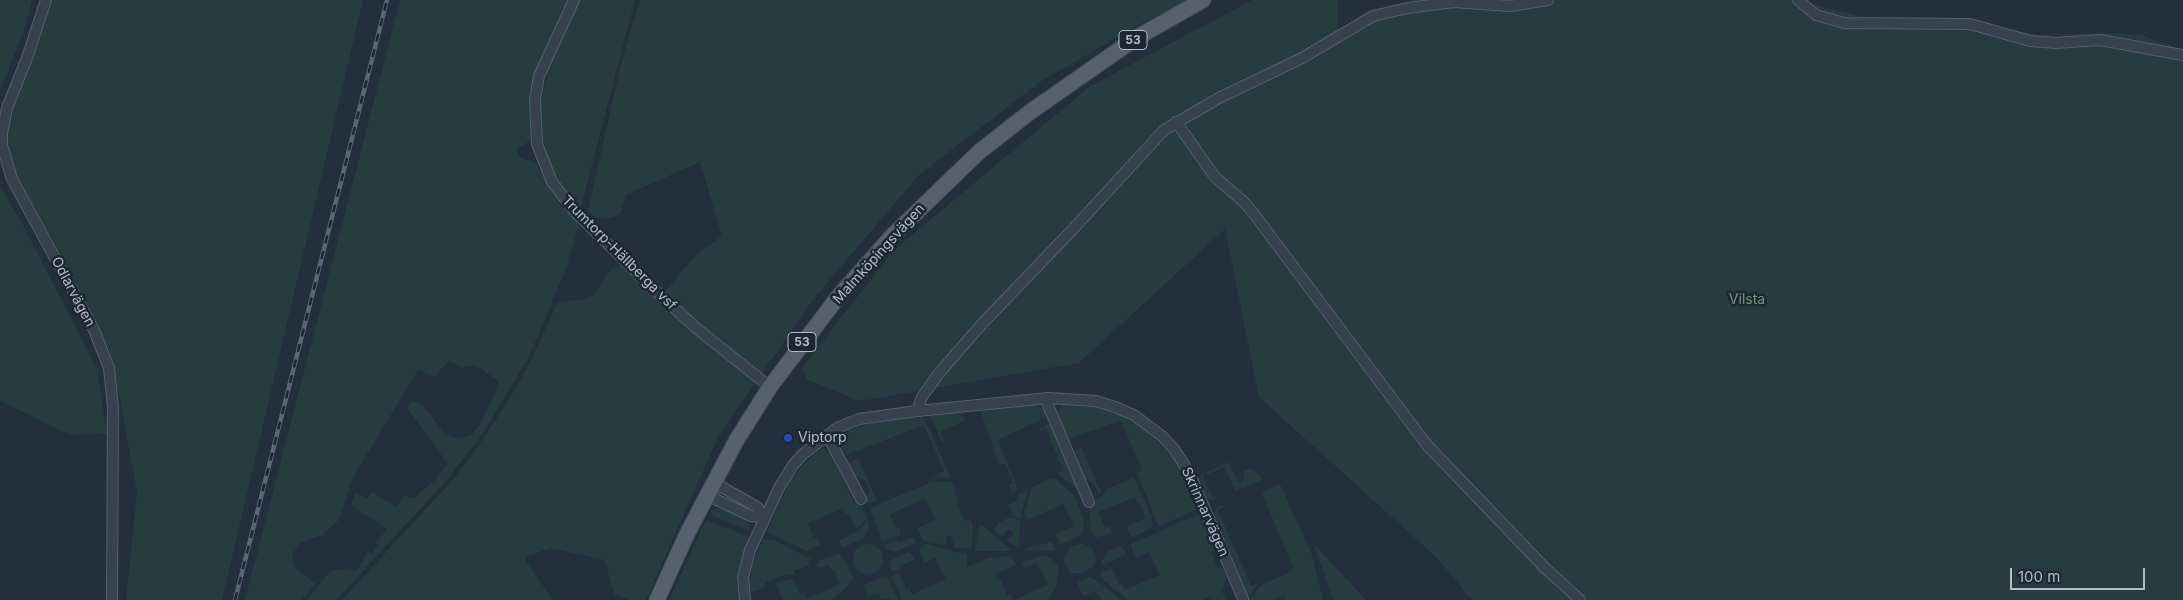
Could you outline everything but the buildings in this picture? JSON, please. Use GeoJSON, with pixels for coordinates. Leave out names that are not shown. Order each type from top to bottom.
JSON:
{"type":"FeatureCollection","features":[{"type":"Feature","properties":{"kind":"main road","name":"Malmköpingsvägen"},"geometry":{"type":"LineString","coordinates":[[656,600],[736,441],[770,386],[811,331],[866,264],[920,207],[979,152],[1075,79],[1136,38],[1203,0]]}},
{"type":"Feature","properties":{"kind":"street","name":"Odlarvägen"},"geometry":{"type":"LineString","coordinates":[[46,0],[27,58],[7,108],[2,133],[2,145],[10,174],[94,330],[109,368],[113,407],[112,600]]}},
{"type":"Feature","properties":{"kind":"street","name":"Trumtorp-Hällberga vsf"},"geometry":{"type":"LineString","coordinates":[[574,0],[539,76],[535,100],[537,144],[552,182],[575,212],[654,289],[696,328],[770,386]]}},
{"type":"Feature","properties":{"kind":"street"},"geometry":{"type":"LineString","coordinates":[[917,411],[922,397],[980,325],[1074,228],[1151,142],[1176,122],[1302,58],[1373,16],[1408,8],[1453,2],[1510,6],[1548,0]]}},
{"type":"Feature","properties":{"kind":"street"},"geometry":{"type":"LineString","coordinates":[[1798,0],[1816,14],[1844,23],[1970,24],[2030,41],[2056,43],[2100,40],[2183,55]]}},
{"type":"Feature","properties":{"kind":"street"},"geometry":{"type":"LineString","coordinates":[[1176,122],[1215,177],[1254,214],[1430,449],[1545,568],[1580,600]]}},
{"type":"Feature","properties":{"kind":"street"},"geometry":{"type":"LineString","coordinates":[[1045,398],[1089,502]]}},
{"type":"Feature","properties":{"kind":"street","name":"Skrinnarvägen"},"geometry":{"type":"LineString","coordinates":[[745,600],[744,577],[746,565],[750,550],[765,517],[793,465],[826,435],[859,419],[1045,398],[1080,399],[1115,407],[1134,415],[1162,436],[1174,449],[1190,474],[1243,599]]}},
{"type":"Feature","properties":{"kind":"street"},"geometry":{"type":"LineString","coordinates":[[826,435],[861,499]]}},
{"type":"Feature","properties":{"kind":"street"},"geometry":{"type":"LineString","coordinates":[[710,490],[720,486],[757,507],[765,517]]}},
{"type":"Feature","properties":{"kind":"green space"},"geometry":{"type":"Polygon","coordinates":[[[0,0],[32,0],[25,28],[0,91],[0,0]]]}},
{"type":"Feature","properties":{"kind":"green space"},"geometry":{"type":"Polygon","coordinates":[[[50,0],[363,0],[222,600],[126,600],[137,492],[113,362],[107,345],[11,170],[7,149],[7,128],[12,107],[40,39],[50,0]]]}},
{"type":"Feature","properties":{"kind":"green space"},"geometry":{"type":"Polygon","coordinates":[[[400,0],[569,0],[532,98],[530,141],[516,149],[521,158],[537,164],[553,196],[579,224],[565,271],[529,357],[485,430],[447,480],[336,600],[307,600],[329,572],[342,569],[357,570],[368,551],[371,553],[378,546],[376,543],[387,529],[351,505],[355,493],[368,498],[372,492],[396,507],[404,496],[414,498],[435,480],[448,464],[407,408],[412,401],[422,405],[446,435],[457,438],[470,436],[480,425],[497,388],[498,381],[476,365],[461,367],[450,360],[435,376],[418,370],[353,477],[339,520],[322,535],[301,542],[293,553],[292,560],[295,568],[316,584],[301,600],[245,600],[400,0]]]}},
{"type":"Feature","properties":{"kind":"green space"},"geometry":{"type":"Polygon","coordinates":[[[579,0],[635,0],[580,210],[563,190],[551,167],[540,132],[539,120],[550,62],[579,0]]]}},
{"type":"Feature","properties":{"kind":"green space"},"geometry":{"type":"Polygon","coordinates":[[[640,0],[1189,0],[1144,22],[1040,82],[919,175],[815,297],[719,435],[646,600],[629,600],[614,594],[605,561],[550,548],[526,557],[525,560],[553,600],[342,600],[450,483],[470,458],[509,400],[532,358],[558,302],[588,299],[593,296],[611,269],[623,265],[658,300],[695,256],[722,236],[700,162],[626,195],[620,214],[611,218],[603,219],[593,216],[588,210],[621,64],[640,0]]]}},
{"type":"Feature","properties":{"kind":"green space","name":"Vilsta"},"geometry":{"type":"Polygon","coordinates":[[[1252,0],[1338,0],[1338,31],[1357,19],[1390,6],[1415,0],[1806,0],[1812,4],[1863,17],[1967,18],[2037,35],[2121,33],[2142,35],[2183,50],[2183,600],[1472,600],[1437,558],[1259,397],[1225,229],[1079,363],[860,401],[806,379],[802,368],[893,251],[1089,87],[1252,0]]]}},
{"type":"Feature","properties":{"kind":"green space"},"geometry":{"type":"Polygon","coordinates":[[[0,186],[23,225],[97,369],[107,434],[71,435],[0,401],[0,186]]]}},
{"type":"Feature","properties":{"kind":"green space"},"geometry":{"type":"Polygon","coordinates":[[[1065,403],[1095,406],[1117,413],[1145,428],[1176,461],[1188,481],[1199,507],[1159,526],[1137,473],[1142,470],[1121,420],[1069,439],[1058,416],[1058,410],[1065,403]]]}},
{"type":"Feature","properties":{"kind":"green space"},"geometry":{"type":"Polygon","coordinates":[[[1037,405],[1046,410],[1044,418],[998,440],[1018,490],[1012,493],[1009,484],[1014,484],[1005,464],[999,465],[980,409],[1037,405]]]}},
{"type":"Feature","properties":{"kind":"green space"},"geometry":{"type":"Polygon","coordinates":[[[958,412],[966,420],[940,432],[944,441],[942,442],[930,415],[958,412]]]}},
{"type":"Feature","properties":{"kind":"green space"},"geometry":{"type":"Polygon","coordinates":[[[922,417],[929,428],[950,477],[931,479],[944,471],[924,425],[846,455],[840,446],[839,440],[843,433],[857,427],[888,420],[922,417]]]}},
{"type":"Feature","properties":{"kind":"green space"},"geometry":{"type":"Polygon","coordinates":[[[1048,424],[1053,427],[1078,486],[1076,488],[1057,473],[1063,470],[1046,429],[1040,431],[1039,428],[1048,424]]]}},
{"type":"Feature","properties":{"kind":"green space"},"geometry":{"type":"Polygon","coordinates":[[[1081,446],[1099,489],[1103,487],[1099,494],[1093,483],[1085,478],[1075,452],[1081,446]]]}},
{"type":"Feature","properties":{"kind":"green space"},"geometry":{"type":"Polygon","coordinates":[[[825,449],[830,453],[854,503],[859,501],[867,518],[856,530],[849,514],[846,515],[843,508],[808,523],[814,539],[818,538],[820,545],[807,551],[769,533],[768,530],[790,482],[798,470],[817,451],[825,449]]]}},
{"type":"Feature","properties":{"kind":"green space"},"geometry":{"type":"Polygon","coordinates":[[[858,458],[877,501],[867,505],[864,497],[870,494],[868,485],[866,481],[852,475],[847,464],[858,458]]]}},
{"type":"Feature","properties":{"kind":"green space"},"geometry":{"type":"Polygon","coordinates":[[[1228,462],[1239,483],[1244,479],[1245,470],[1251,469],[1260,475],[1261,481],[1235,491],[1225,467],[1203,476],[1213,498],[1218,496],[1211,500],[1206,497],[1200,476],[1228,462]]]}},
{"type":"Feature","properties":{"kind":"green space"},"geometry":{"type":"Polygon","coordinates":[[[1134,477],[1149,511],[1153,526],[1132,537],[1129,534],[1127,527],[1146,518],[1140,503],[1137,503],[1135,497],[1099,512],[1105,528],[1109,526],[1112,533],[1095,538],[1091,530],[1089,504],[1102,497],[1107,489],[1134,477]]]}},
{"type":"Feature","properties":{"kind":"green space"},"geometry":{"type":"Polygon","coordinates":[[[1054,478],[1074,495],[1083,517],[1084,528],[1080,536],[1060,544],[1055,534],[1074,526],[1063,504],[1027,520],[1024,512],[1032,487],[1054,478]]]}},
{"type":"Feature","properties":{"kind":"green space"},"geometry":{"type":"Polygon","coordinates":[[[932,482],[953,482],[959,508],[965,521],[971,520],[973,527],[971,549],[955,548],[951,535],[946,537],[946,545],[923,540],[917,528],[936,520],[925,499],[890,514],[896,529],[899,528],[901,535],[882,541],[870,508],[932,482]]]}},
{"type":"Feature","properties":{"kind":"green space"},"geometry":{"type":"Polygon","coordinates":[[[1280,484],[1312,555],[1323,600],[1287,600],[1285,595],[1273,600],[1250,600],[1260,586],[1294,570],[1262,493],[1280,484]]]}},
{"type":"Feature","properties":{"kind":"green space"},"geometry":{"type":"Polygon","coordinates":[[[1028,490],[1021,519],[1013,515],[1008,505],[1016,501],[1018,495],[1028,490]]]}},
{"type":"Feature","properties":{"kind":"green space"},"geometry":{"type":"Polygon","coordinates":[[[1222,505],[1224,507],[1218,510],[1251,586],[1257,584],[1251,595],[1248,596],[1214,516],[1216,508],[1222,505]]]}},
{"type":"Feature","properties":{"kind":"green space"},"geometry":{"type":"Polygon","coordinates":[[[721,507],[741,517],[748,523],[750,531],[711,515],[713,510],[721,507]]]}},
{"type":"Feature","properties":{"kind":"green space"},"geometry":{"type":"Polygon","coordinates":[[[1201,513],[1217,548],[1211,552],[1218,569],[1222,567],[1227,577],[1222,591],[1226,600],[1213,600],[1211,596],[1203,600],[1128,600],[1102,579],[1100,573],[1112,568],[1119,585],[1122,584],[1125,590],[1160,575],[1149,552],[1135,558],[1131,544],[1201,513]]]}},
{"type":"Feature","properties":{"kind":"green space"},"geometry":{"type":"Polygon","coordinates":[[[1010,517],[1020,521],[1019,548],[1007,541],[1014,534],[1009,529],[1002,536],[994,530],[998,523],[1010,517]]]}},
{"type":"Feature","properties":{"kind":"green space"},"geometry":{"type":"Polygon","coordinates":[[[706,520],[749,537],[736,580],[741,600],[669,600],[706,520]]]}},
{"type":"Feature","properties":{"kind":"green space"},"geometry":{"type":"Polygon","coordinates":[[[868,520],[869,529],[863,539],[842,548],[839,541],[856,532],[868,520]]]}},
{"type":"Feature","properties":{"kind":"green space"},"geometry":{"type":"Polygon","coordinates":[[[982,525],[1011,551],[977,551],[975,549],[979,526],[982,525]]]}},
{"type":"Feature","properties":{"kind":"green space"},"geometry":{"type":"Polygon","coordinates":[[[914,537],[916,543],[894,552],[885,548],[885,545],[897,540],[898,543],[914,537]]]}},
{"type":"Feature","properties":{"kind":"green space"},"geometry":{"type":"Polygon","coordinates":[[[763,539],[774,540],[811,559],[808,561],[810,565],[794,571],[794,574],[781,576],[766,582],[763,588],[754,592],[750,590],[752,565],[763,539]]]}},
{"type":"Feature","properties":{"kind":"green space"},"geometry":{"type":"Polygon","coordinates":[[[1052,541],[1055,551],[1025,550],[1034,545],[1035,547],[1052,541]]]}},
{"type":"Feature","properties":{"kind":"green space"},"geometry":{"type":"Polygon","coordinates":[[[1082,543],[1093,549],[1096,557],[1095,564],[1084,573],[1071,573],[1064,564],[1064,557],[1071,547],[1082,543]]]}},
{"type":"Feature","properties":{"kind":"green space"},"geometry":{"type":"Polygon","coordinates":[[[868,544],[879,548],[883,559],[879,570],[868,574],[857,570],[853,559],[857,548],[868,544]]]}},
{"type":"Feature","properties":{"kind":"green space"},"geometry":{"type":"Polygon","coordinates":[[[926,544],[967,555],[967,567],[988,558],[1011,556],[1016,565],[996,574],[1007,595],[1010,594],[1013,600],[902,600],[892,576],[899,573],[906,589],[909,588],[912,594],[946,579],[935,558],[924,563],[919,550],[926,544]]]}},
{"type":"Feature","properties":{"kind":"green space"},"geometry":{"type":"Polygon","coordinates":[[[1314,544],[1366,600],[1333,600],[1314,544]]]}},
{"type":"Feature","properties":{"kind":"green space"},"geometry":{"type":"Polygon","coordinates":[[[1121,546],[1127,554],[1102,566],[1102,561],[1108,551],[1121,546]]]}},
{"type":"Feature","properties":{"kind":"green space"},"geometry":{"type":"Polygon","coordinates":[[[910,552],[915,560],[899,566],[900,569],[892,572],[890,562],[896,557],[910,552]]]}},
{"type":"Feature","properties":{"kind":"green space"},"geometry":{"type":"Polygon","coordinates":[[[839,554],[848,565],[853,578],[845,589],[830,600],[783,600],[775,583],[793,579],[800,595],[804,594],[806,599],[840,585],[834,569],[832,570],[829,564],[818,568],[817,565],[820,560],[839,554]]]}},
{"type":"Feature","properties":{"kind":"green space"},"geometry":{"type":"Polygon","coordinates":[[[1042,556],[1049,557],[1057,563],[1059,570],[1056,587],[1048,600],[1014,600],[1048,585],[1037,563],[1025,568],[1022,564],[1042,556]]]}},
{"type":"Feature","properties":{"kind":"green space"},"geometry":{"type":"Polygon","coordinates":[[[887,576],[898,600],[881,599],[879,593],[868,597],[863,585],[887,576]]]}},
{"type":"Feature","properties":{"kind":"green space"},"geometry":{"type":"Polygon","coordinates":[[[1090,577],[1121,600],[1102,600],[1095,591],[1083,596],[1077,582],[1090,577]]]}},
{"type":"Feature","properties":{"kind":"railway"},"geometry":{"type":"LineString","coordinates":[[235,600],[387,0]]}},
{"type":"Feature","properties":{"kind":"place","name":"Viptorp"},"geometry":{"type":"Point","coordinates":[788,438]}}]}
